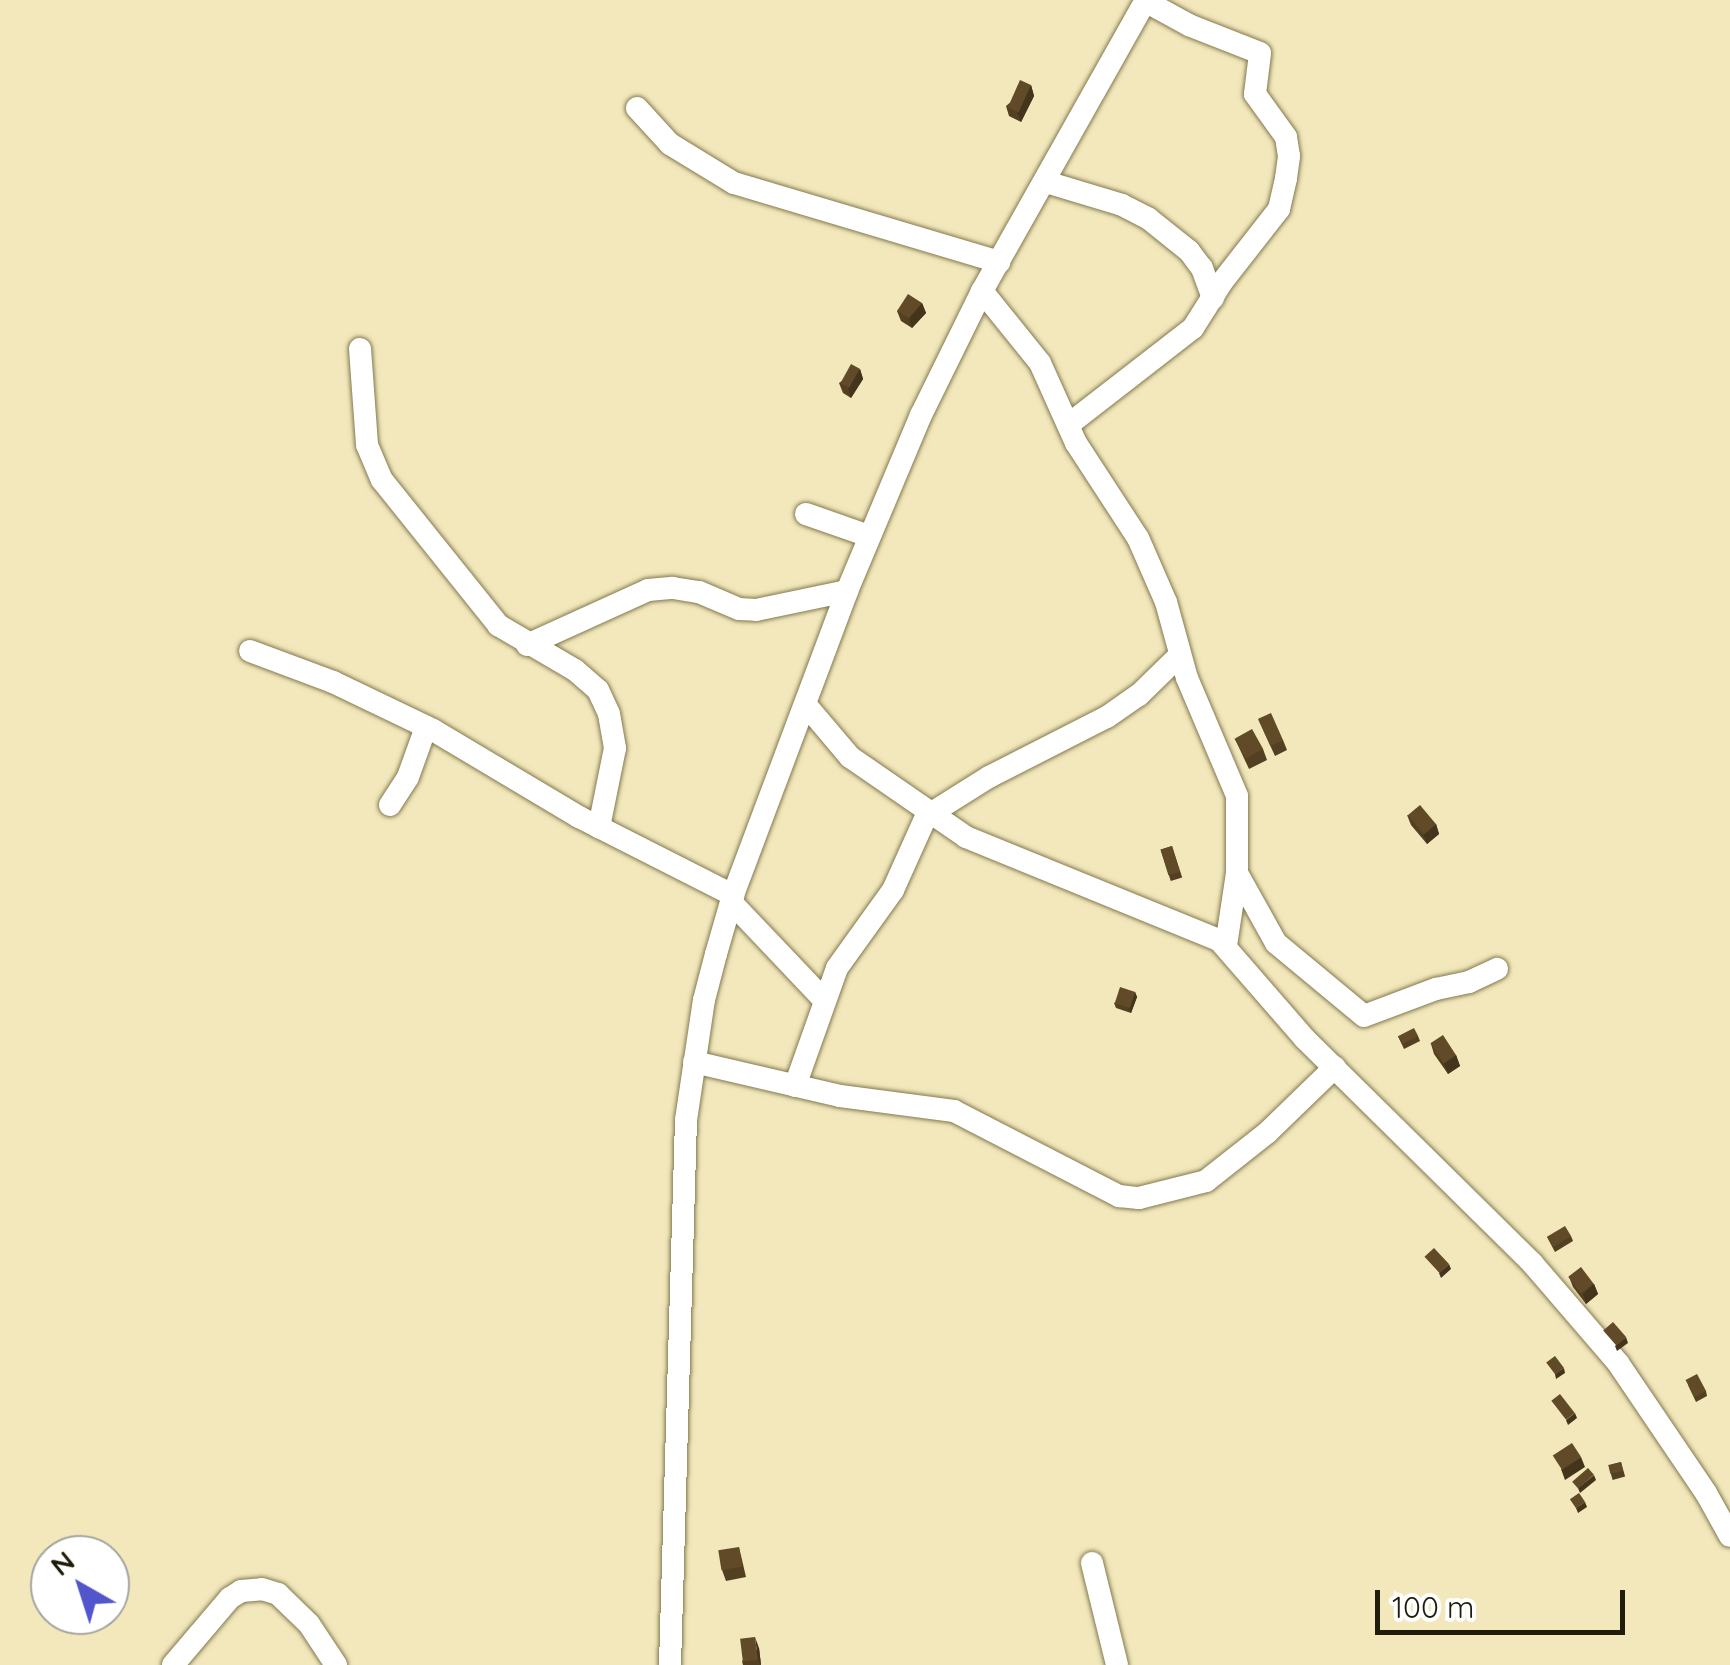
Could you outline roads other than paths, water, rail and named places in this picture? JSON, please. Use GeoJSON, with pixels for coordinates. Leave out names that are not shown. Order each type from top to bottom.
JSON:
{"type":"FeatureCollection","features":[{"type":"Feature","properties":{"kind":"street"},"geometry":{"type":"LineString","coordinates":[[670,1665],[684,1178],[694,1062],[704,1000],[732,899],[847,591],[921,415],[982,291],[1146,0],[1189,25],[1260,53],[1255,94],[1286,137],[1290,156],[1278,209],[1173,347],[1068,425]]}},
{"type":"Feature","properties":{"kind":"street"},"geometry":{"type":"LineString","coordinates":[[637,108],[670,144],[734,183],[999,262]]}},
{"type":"Feature","properties":{"kind":"street"},"geometry":{"type":"LineString","coordinates":[[1046,182],[1122,205],[1149,219],[1189,251],[1202,268],[1213,298]]}},
{"type":"Feature","properties":{"kind":"street"},"geometry":{"type":"LineString","coordinates":[[982,291],[1040,363],[1108,499],[1138,538],[1166,602],[1179,656],[1237,796],[1237,872],[1226,946]]}},
{"type":"Feature","properties":{"kind":"street"},"geometry":{"type":"LineString","coordinates":[[360,349],[367,445],[382,480],[486,613],[527,645],[575,670],[598,690],[609,714],[616,748],[599,827]]}},
{"type":"Feature","properties":{"kind":"street"},"geometry":{"type":"LineString","coordinates":[[806,514],[869,536]]}},
{"type":"Feature","properties":{"kind":"street"},"geometry":{"type":"LineString","coordinates":[[527,645],[648,590],[698,592],[739,609],[756,610],[847,591]]}},
{"type":"Feature","properties":{"kind":"street"},"geometry":{"type":"LineString","coordinates":[[250,651],[333,682],[426,727],[732,899],[824,1000]]}},
{"type":"Feature","properties":{"kind":"street"},"geometry":{"type":"LineString","coordinates":[[795,1086],[837,968],[893,890],[929,813],[989,777],[1107,717],[1138,695],[1179,656]]}},
{"type":"Feature","properties":{"kind":"street"},"geometry":{"type":"LineString","coordinates":[[806,704],[850,757],[966,837],[1172,918],[1226,946],[1335,1067],[1532,1263],[1618,1363],[1706,1493],[1730,1536]]}},
{"type":"Feature","properties":{"kind":"street"},"geometry":{"type":"LineString","coordinates":[[390,806],[408,777],[426,727]]}},
{"type":"Feature","properties":{"kind":"street"},"geometry":{"type":"LineString","coordinates":[[1237,872],[1276,944],[1364,1016],[1436,989],[1470,982],[1497,968]]}},
{"type":"Feature","properties":{"kind":"street"},"geometry":{"type":"LineString","coordinates":[[694,1062],[795,1086],[954,1111],[1119,1196],[1139,1198],[1206,1181],[1268,1132],[1335,1067]]}},
{"type":"Feature","properties":{"kind":"street"},"geometry":{"type":"LineString","coordinates":[[1092,1563],[1117,1665]]}},
{"type":"Feature","properties":{"kind":"street"},"geometry":{"type":"LineString","coordinates":[[173,1665],[230,1598],[240,1591],[262,1589],[278,1594],[309,1624],[336,1665]]}}]}
